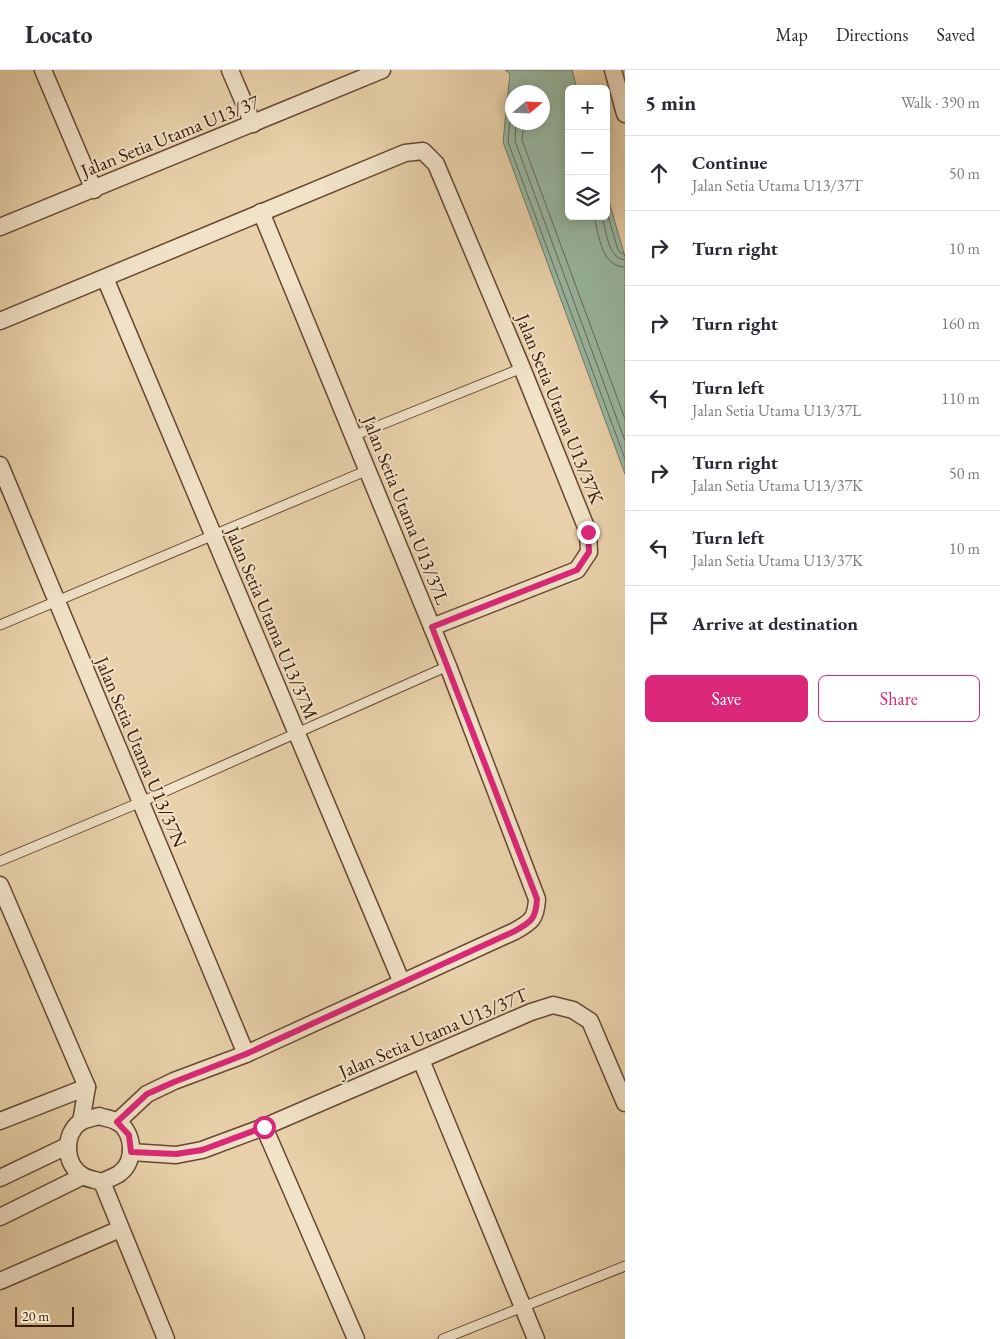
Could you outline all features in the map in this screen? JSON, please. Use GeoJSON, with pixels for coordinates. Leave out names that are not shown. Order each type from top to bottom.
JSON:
{"type":"FeatureCollection","features":[{"type":"Feature","properties":{"kind":"street"},"geometry":{"type":"LineString","coordinates":[[43,70],[94,190]]}},
{"type":"Feature","properties":{"kind":"street"},"geometry":{"type":"LineString","coordinates":[[230,70],[252,124]]}},
{"type":"Feature","properties":{"kind":"street","name":"Jalan Setia Utama U13/37"},"geometry":{"type":"LineString","coordinates":[[0,227],[94,190],[382,70]]}},
{"type":"Feature","properties":{"kind":"street"},"geometry":{"type":"LineString","coordinates":[[613,70],[625,114]]}},
{"type":"Feature","properties":{"kind":"street","name":"Jalan Setia Utama U13/37K"},"geometry":{"type":"LineString","coordinates":[[262,212],[404,153],[423,151],[436,164],[522,368],[588,532],[589,552],[577,570],[432,627]]}},
{"type":"Feature","properties":{"kind":"street"},"geometry":{"type":"LineString","coordinates":[[0,321],[262,212]]}},
{"type":"Feature","properties":{"kind":"street","name":"Jalan Setia Utama U13/37L"},"geometry":{"type":"LineString","coordinates":[[262,212],[448,666],[537,899],[537,910],[531,922],[402,983]]}},
{"type":"Feature","properties":{"kind":"street","name":"Jalan Setia Utama U13/37M"},"geometry":{"type":"LineString","coordinates":[[105,278],[402,983]]}},
{"type":"Feature","properties":{"kind":"street","name":"Jalan Setia Utama U13/37N"},"geometry":{"type":"LineString","coordinates":[[0,465],[246,1054]]}},
{"type":"Feature","properties":{"kind":"street"},"geometry":{"type":"LineString","coordinates":[[0,885],[87,1087],[81,1122]]}},
{"type":"Feature","properties":{"kind":"street"},"geometry":{"type":"LineString","coordinates":[[117,1122],[147,1094],[246,1054],[402,983]]}},
{"type":"Feature","properties":{"kind":"street","name":"Jalan Setia Utama U13/37T"},"geometry":{"type":"LineString","coordinates":[[131,1152],[176,1154],[202,1150],[264,1127],[531,1012],[553,1005],[573,1010],[590,1021],[625,1103]]}},
{"type":"Feature","properties":{"kind":"street"},"geometry":{"type":"LineString","coordinates":[[421,1060],[536,1339]]}},
{"type":"Feature","properties":{"kind":"street"},"geometry":{"type":"LineString","coordinates":[[0,1121],[87,1087]]}},
{"type":"Feature","properties":{"kind":"street"},"geometry":{"type":"LineString","coordinates":[[99,1116],[117,1122],[129,1135],[131,1152],[128,1164],[120,1173],[102,1182],[83,1176],[71,1163],[67,1146],[71,1132],[81,1122],[99,1116]]}},
{"type":"Feature","properties":{"kind":"street"},"geometry":{"type":"LineString","coordinates":[[264,1127],[356,1339]]}},
{"type":"Feature","properties":{"kind":"street"},"geometry":{"type":"LineString","coordinates":[[0,1178],[67,1146]]}},
{"type":"Feature","properties":{"kind":"street"},"geometry":{"type":"LineString","coordinates":[[0,1217],[83,1176]]}},
{"type":"Feature","properties":{"kind":"street"},"geometry":{"type":"LineString","coordinates":[[102,1182],[166,1339]]}},
{"type":"Feature","properties":{"kind":"street"},"geometry":{"type":"LineString","coordinates":[[0,1281],[120,1229]]}},
{"type":"Feature","properties":{"kind":"lane"},"geometry":{"type":"LineString","coordinates":[[354,436],[522,368]]}},
{"type":"Feature","properties":{"kind":"lane"},"geometry":{"type":"LineString","coordinates":[[0,625],[368,470]]}},
{"type":"Feature","properties":{"kind":"lane"},"geometry":{"type":"LineString","coordinates":[[0,861],[141,802],[448,666]]}},
{"type":"Feature","properties":{"kind":"lane"},"geometry":{"type":"LineString","coordinates":[[443,1339],[625,1266]]}},
{"type":"Feature","properties":{"kind":"water"},"geometry":{"type":"Polygon","coordinates":[[[505,70],[572,70],[576,85],[565,85],[565,220],[610,220],[610,205],[625,257],[625,474],[503,142],[505,123],[505,130],[550,130],[550,85],[509,85],[510,74],[505,70]]]}},
{"type":"Feature","properties":{"kind":"route"},"geometry":{"type":"LineString","coordinates":[[264,1127],[202,1150],[176,1154],[131,1152],[129,1135],[117,1122],[147,1094],[246,1054],[531,922],[537,910],[537,899],[432,627],[577,570],[589,552],[588,532]]}}]}
